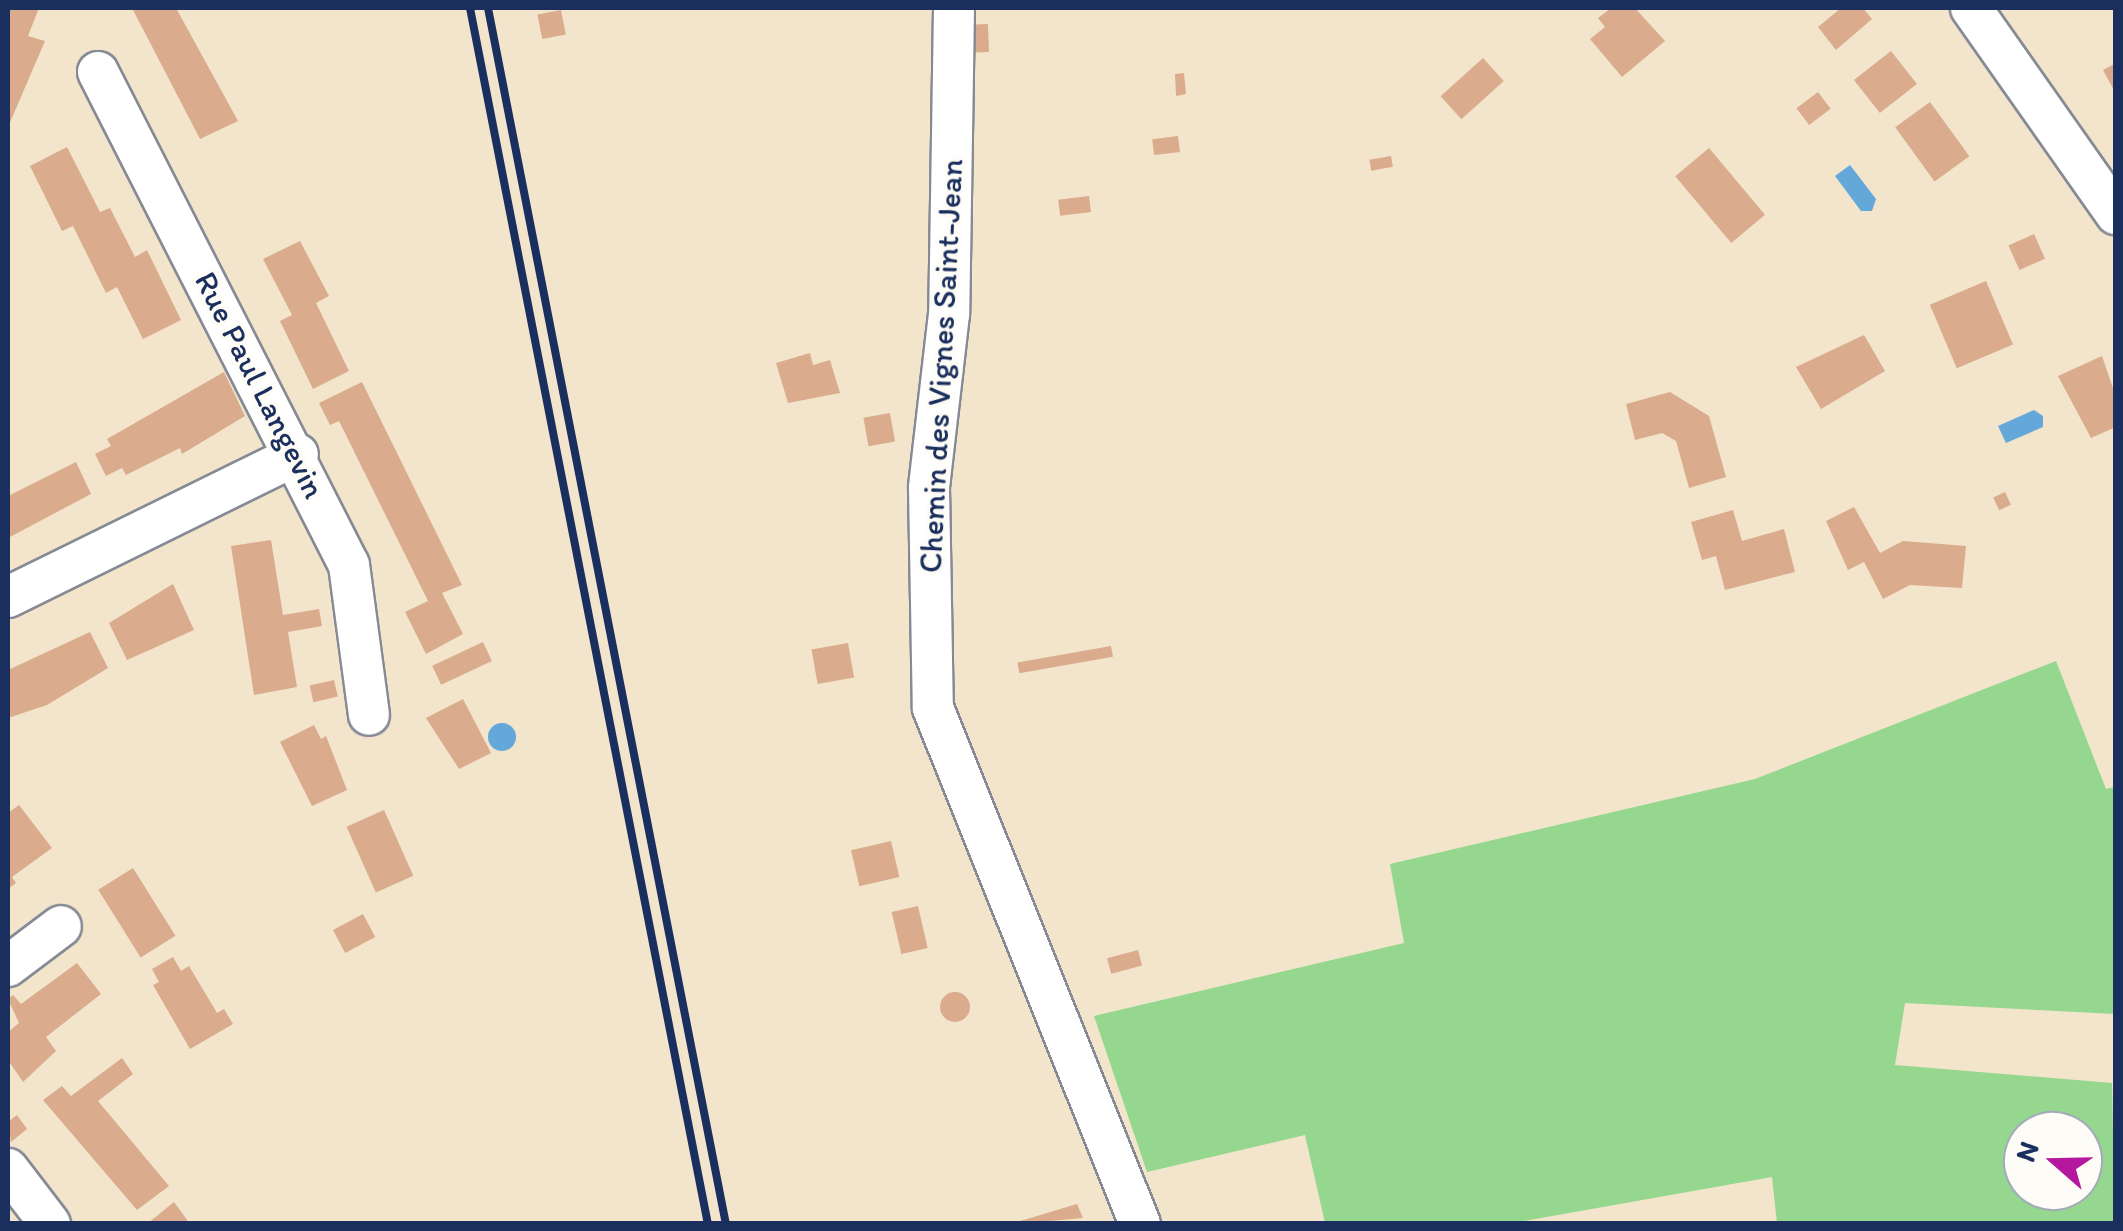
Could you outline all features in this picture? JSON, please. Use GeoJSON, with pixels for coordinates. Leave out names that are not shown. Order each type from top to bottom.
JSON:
{"type":"FeatureCollection","features":[{"type":"Feature","properties":{"kind":"street","name":"Chemin des Vignes Saint-Jean"},"geometry":{"type":"LineString","coordinates":[[954,8],[950,314],[929,488],[933,708],[1140,1224]]}},
{"type":"Feature","properties":{"kind":"street"},"geometry":{"type":"LineString","coordinates":[[1971,8],[2116,214]]}},
{"type":"Feature","properties":{"kind":"street","name":"Rue Paul Langevin"},"geometry":{"type":"LineString","coordinates":[[98,72],[298,454],[349,565],[369,716]]}},
{"type":"Feature","properties":{"kind":"street"},"geometry":{"type":"LineString","coordinates":[[8,597],[298,454]]}},
{"type":"Feature","properties":{"kind":"street"},"geometry":{"type":"LineString","coordinates":[[8,966],[61,926]]}},
{"type":"Feature","properties":{"kind":"street"},"geometry":{"type":"LineString","coordinates":[[8,1169],[50,1224]]}},
{"type":"Feature","properties":{"kind":"green space"},"geometry":{"type":"Polygon","coordinates":[[[2056,661],[2106,789],[2115,787],[2115,1014],[1905,1003],[1895,1065],[2112,1083],[2115,1223],[1777,1223],[1772,1177],[1512,1223],[1325,1223],[1305,1135],[1147,1172],[1094,1016],[1404,943],[1390,864],[1755,779],[2056,661]]]}},
{"type":"Feature","properties":{"kind":"water"},"geometry":{"type":"Polygon","coordinates":[[[1850,165],[1876,199],[1872,211],[1861,211],[1835,176],[1850,165]]]}},
{"type":"Feature","properties":{"kind":"water"},"geometry":{"type":"Polygon","coordinates":[[[2034,410],[2043,416],[2043,427],[2006,443],[1998,426],[2034,410]]]}},
{"type":"Feature","properties":{"kind":"water"},"geometry":{"type":"Polygon","coordinates":[[[502,723],[512,727],[516,737],[512,747],[502,751],[492,747],[488,737],[492,727],[502,723]]]}},
{"type":"Feature","properties":{"kind":"building"},"geometry":{"type":"Polygon","coordinates":[[[8,8],[39,8],[28,36],[45,41],[8,127],[8,8]]]}},
{"type":"Feature","properties":{"kind":"building"},"geometry":{"type":"Polygon","coordinates":[[[132,8],[176,8],[238,121],[200,139],[132,8]]]}},
{"type":"Feature","properties":{"kind":"building"},"geometry":{"type":"Polygon","coordinates":[[[1611,8],[1635,8],[1665,41],[1622,77],[1590,39],[1605,27],[1598,18],[1611,8]]]}},
{"type":"Feature","properties":{"kind":"building"},"geometry":{"type":"Polygon","coordinates":[[[1841,8],[1863,8],[1872,19],[1836,50],[1818,27],[1841,8]]]}},
{"type":"Feature","properties":{"kind":"building"},"geometry":{"type":"Polygon","coordinates":[[[561,10],[566,35],[542,39],[537,15],[561,10]]]}},
{"type":"Feature","properties":{"kind":"building"},"geometry":{"type":"Polygon","coordinates":[[[974,24],[988,24],[989,52],[975,52],[974,24]]]}},
{"type":"Feature","properties":{"kind":"building"},"geometry":{"type":"Polygon","coordinates":[[[1891,51],[1917,84],[1880,113],[1854,80],[1891,51]]]}},
{"type":"Feature","properties":{"kind":"building"},"geometry":{"type":"Polygon","coordinates":[[[1483,58],[1504,81],[1461,119],[1441,96],[1483,58]]]}},
{"type":"Feature","properties":{"kind":"building"},"geometry":{"type":"Polygon","coordinates":[[[2116,63],[2116,94],[2103,70],[2116,63]]]}},
{"type":"Feature","properties":{"kind":"building"},"geometry":{"type":"Polygon","coordinates":[[[1184,73],[1186,94],[1176,96],[1175,74],[1184,73]]]}},
{"type":"Feature","properties":{"kind":"building"},"geometry":{"type":"Polygon","coordinates":[[[1818,92],[1831,109],[1809,125],[1796,108],[1818,92]]]}},
{"type":"Feature","properties":{"kind":"building"},"geometry":{"type":"Polygon","coordinates":[[[1930,102],[1969,156],[1935,181],[1895,127],[1930,102]]]}},
{"type":"Feature","properties":{"kind":"building"},"geometry":{"type":"Polygon","coordinates":[[[1178,136],[1180,152],[1154,155],[1152,139],[1178,136]]]}},
{"type":"Feature","properties":{"kind":"building"},"geometry":{"type":"Polygon","coordinates":[[[67,147],[100,212],[110,208],[135,257],[147,250],[181,320],[143,339],[117,287],[106,293],[73,226],[62,231],[30,166],[67,147]]]}},
{"type":"Feature","properties":{"kind":"building"},"geometry":{"type":"Polygon","coordinates":[[[1709,148],[1765,215],[1731,243],[1675,176],[1709,148]]]}},
{"type":"Feature","properties":{"kind":"building"},"geometry":{"type":"Polygon","coordinates":[[[1391,156],[1393,167],[1371,171],[1369,160],[1391,156]]]}},
{"type":"Feature","properties":{"kind":"building"},"geometry":{"type":"Polygon","coordinates":[[[1089,196],[1091,212],[1060,216],[1058,200],[1089,196]]]}},
{"type":"Feature","properties":{"kind":"building"},"geometry":{"type":"Polygon","coordinates":[[[2034,234],[2045,259],[2019,270],[2008,245],[2034,234]]]}},
{"type":"Feature","properties":{"kind":"building"},"geometry":{"type":"Polygon","coordinates":[[[300,241],[329,296],[316,303],[349,371],[313,389],[280,321],[292,315],[263,259],[300,241]]]}},
{"type":"Feature","properties":{"kind":"building"},"geometry":{"type":"Polygon","coordinates":[[[1986,281],[2013,345],[1957,368],[1930,305],[1986,281]]]}},
{"type":"Feature","properties":{"kind":"building"},"geometry":{"type":"Polygon","coordinates":[[[1864,335],[1885,371],[1821,409],[1796,367],[1864,335]]]}},
{"type":"Feature","properties":{"kind":"building"},"geometry":{"type":"Polygon","coordinates":[[[810,353],[813,365],[830,360],[840,393],[788,403],[776,363],[810,353]]]}},
{"type":"Feature","properties":{"kind":"building"},"geometry":{"type":"Polygon","coordinates":[[[2102,356],[2116,397],[2116,427],[2091,438],[2058,376],[2102,356]]]}},
{"type":"Feature","properties":{"kind":"building"},"geometry":{"type":"Polygon","coordinates":[[[224,372],[245,416],[182,454],[180,448],[126,475],[122,468],[106,476],[95,454],[111,446],[107,439],[224,372]]]}},
{"type":"Feature","properties":{"kind":"building"},"geometry":{"type":"Polygon","coordinates":[[[362,382],[462,585],[442,593],[463,634],[426,654],[405,612],[428,601],[339,421],[330,425],[319,403],[362,382]]]}},
{"type":"Feature","properties":{"kind":"building"},"geometry":{"type":"Polygon","coordinates":[[[1670,392],[1709,416],[1726,477],[1689,488],[1676,441],[1662,433],[1635,440],[1626,404],[1670,392]]]}},
{"type":"Feature","properties":{"kind":"building"},"geometry":{"type":"Polygon","coordinates":[[[890,413],[895,442],[868,446],[863,418],[890,413]]]}},
{"type":"Feature","properties":{"kind":"building"},"geometry":{"type":"Polygon","coordinates":[[[76,462],[91,494],[8,538],[8,496],[76,462]]]}},
{"type":"Feature","properties":{"kind":"building"},"geometry":{"type":"Polygon","coordinates":[[[2005,492],[2011,505],[1999,510],[1993,497],[2005,492]]]}},
{"type":"Feature","properties":{"kind":"building"},"geometry":{"type":"Polygon","coordinates":[[[1854,507],[1880,553],[1903,541],[1966,546],[1962,588],[1910,585],[1883,599],[1864,562],[1848,570],[1826,521],[1854,507]]]}},
{"type":"Feature","properties":{"kind":"building"},"geometry":{"type":"Polygon","coordinates":[[[1733,510],[1742,541],[1784,529],[1795,572],[1725,590],[1716,556],[1702,560],[1691,522],[1733,510]]]}},
{"type":"Feature","properties":{"kind":"building"},"geometry":{"type":"Polygon","coordinates":[[[271,540],[283,615],[319,609],[322,626],[288,632],[297,687],[254,695],[231,546],[271,540]]]}},
{"type":"Feature","properties":{"kind":"building"},"geometry":{"type":"Polygon","coordinates":[[[173,584],[194,630],[127,660],[109,623],[173,584]]]}},
{"type":"Feature","properties":{"kind":"building"},"geometry":{"type":"Polygon","coordinates":[[[90,632],[108,668],[47,705],[8,718],[8,670],[90,632]]]}},
{"type":"Feature","properties":{"kind":"building"},"geometry":{"type":"Polygon","coordinates":[[[483,642],[492,661],[441,685],[432,666],[483,642]]]}},
{"type":"Feature","properties":{"kind":"building"},"geometry":{"type":"Polygon","coordinates":[[[848,643],[854,677],[818,684],[812,649],[848,643]]]}},
{"type":"Feature","properties":{"kind":"building"},"geometry":{"type":"Polygon","coordinates":[[[1111,646],[1113,657],[1019,673],[1017,662],[1111,646]]]}},
{"type":"Feature","properties":{"kind":"building"},"geometry":{"type":"Polygon","coordinates":[[[334,680],[338,697],[313,702],[310,686],[334,680]]]}},
{"type":"Feature","properties":{"kind":"building"},"geometry":{"type":"Polygon","coordinates":[[[463,699],[491,753],[459,769],[426,718],[463,699]]]}},
{"type":"Feature","properties":{"kind":"building"},"geometry":{"type":"Polygon","coordinates":[[[314,725],[321,739],[326,736],[347,790],[312,806],[280,742],[314,725]]]}},
{"type":"Feature","properties":{"kind":"building"},"geometry":{"type":"Polygon","coordinates":[[[19,805],[52,848],[12,877],[16,883],[8,889],[8,813],[19,805]]]}},
{"type":"Feature","properties":{"kind":"building"},"geometry":{"type":"Polygon","coordinates":[[[384,810],[413,876],[376,892],[347,827],[384,810]]]}},
{"type":"Feature","properties":{"kind":"building"},"geometry":{"type":"Polygon","coordinates":[[[891,841],[899,877],[859,886],[851,850],[891,841]]]}},
{"type":"Feature","properties":{"kind":"building"},"geometry":{"type":"Polygon","coordinates":[[[133,868],[175,936],[141,958],[98,890],[133,868]]]}},
{"type":"Feature","properties":{"kind":"building"},"geometry":{"type":"Polygon","coordinates":[[[918,906],[928,948],[901,954],[892,912],[918,906]]]}},
{"type":"Feature","properties":{"kind":"building"},"geometry":{"type":"Polygon","coordinates":[[[363,914],[375,937],[345,953],[333,930],[363,914]]]}},
{"type":"Feature","properties":{"kind":"building"},"geometry":{"type":"Polygon","coordinates":[[[1138,950],[1142,965],[1111,974],[1107,958],[1138,950]]]}},
{"type":"Feature","properties":{"kind":"building"},"geometry":{"type":"Polygon","coordinates":[[[173,957],[181,971],[189,966],[217,1013],[224,1009],[233,1024],[190,1049],[153,985],[159,982],[152,969],[173,957]]]}},
{"type":"Feature","properties":{"kind":"building"},"geometry":{"type":"Polygon","coordinates":[[[77,963],[101,994],[46,1037],[56,1051],[23,1082],[8,1060],[8,1032],[19,1023],[8,999],[13,995],[21,1004],[77,963]]]}},
{"type":"Feature","properties":{"kind":"building"},"geometry":{"type":"Polygon","coordinates":[[[955,992],[969,1001],[970,1007],[961,1021],[955,1022],[941,1013],[940,1007],[949,993],[955,992]]]}},
{"type":"Feature","properties":{"kind":"building"},"geometry":{"type":"Polygon","coordinates":[[[122,1058],[133,1074],[98,1101],[169,1186],[137,1210],[43,1100],[62,1086],[71,1096],[122,1058]]]}},
{"type":"Feature","properties":{"kind":"building"},"geometry":{"type":"Polygon","coordinates":[[[17,1115],[27,1129],[11,1142],[8,1122],[17,1115]]]}},
{"type":"Feature","properties":{"kind":"building"},"geometry":{"type":"Polygon","coordinates":[[[174,1202],[190,1224],[147,1224],[174,1202]]]}},
{"type":"Feature","properties":{"kind":"building"},"geometry":{"type":"Polygon","coordinates":[[[1077,1204],[1083,1218],[1017,1224],[1017,1222],[1077,1204]]]}},
{"type":"Feature","properties":{"kind":"railway"},"geometry":{"type":"LineString","coordinates":[[470,8],[708,1224]]}},
{"type":"Feature","properties":{"kind":"railway"},"geometry":{"type":"LineString","coordinates":[[488,8],[726,1224]]}}]}
